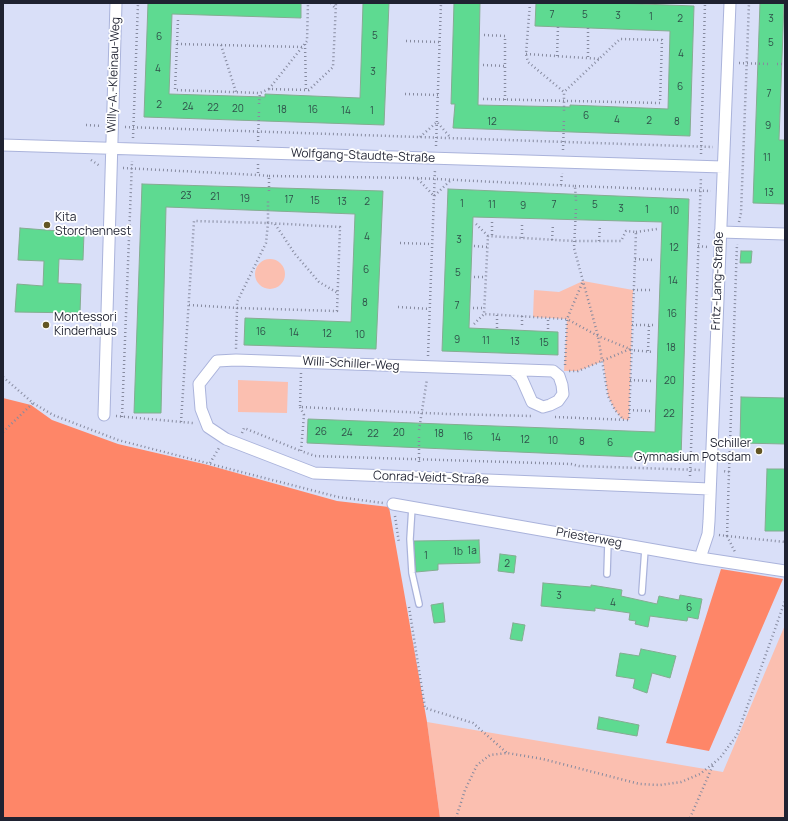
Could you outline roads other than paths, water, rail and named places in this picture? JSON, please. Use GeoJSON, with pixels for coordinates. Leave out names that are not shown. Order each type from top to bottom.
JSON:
{"type":"FeatureCollection","features":[{"type":"Feature","properties":{"kind":"street","name":"Willy-A.-Kleinau-Weg"},"geometry":{"type":"LineString","coordinates":[[104,415],[116,3]]}},
{"type":"Feature","properties":{"kind":"street","name":"Fritz-Lang-Straße"},"geometry":{"type":"LineString","coordinates":[[700,558],[708,534],[730,3]]}},
{"type":"Feature","properties":{"kind":"street","name":"Wolfgang-Staudte-Straße"},"geometry":{"type":"LineString","coordinates":[[3,145],[723,167]]}},
{"type":"Feature","properties":{"kind":"street"},"geometry":{"type":"LineString","coordinates":[[720,232],[785,234]]}},
{"type":"Feature","properties":{"kind":"street","name":"Willi-Schiller-Weg"},"geometry":{"type":"LineString","coordinates":[[206,424],[201,410],[199,384],[216,361],[236,360],[428,368],[513,370],[553,371],[559,376],[563,394],[558,401],[543,411],[532,402],[521,377],[513,370]]}},
{"type":"Feature","properties":{"kind":"street","name":"Conrad-Veidt-Straße"},"geometry":{"type":"LineString","coordinates":[[206,424],[226,439],[314,473],[710,489]]}},
{"type":"Feature","properties":{"kind":"street","name":"Priesterweg"},"geometry":{"type":"LineString","coordinates":[[393,504],[645,549],[785,571]]}},
{"type":"Feature","properties":{"kind":"lane"},"geometry":{"type":"LineString","coordinates":[[412,507],[410,539],[412,573],[419,604]]}},
{"type":"Feature","properties":{"kind":"lane"},"geometry":{"type":"LineString","coordinates":[[607,574],[608,542]]}},
{"type":"Feature","properties":{"kind":"lane"},"geometry":{"type":"LineString","coordinates":[[642,592],[645,549]]}},
{"type":"Feature","properties":{"kind":"place","name":"Kita Storchennest"},"geometry":{"type":"Point","coordinates":[47,225]}},
{"type":"Feature","properties":{"kind":"place","name":"Montessori Kinderhaus"},"geometry":{"type":"Point","coordinates":[46,325]}},
{"type":"Feature","properties":{"kind":"place","name":"Schiller Gymnasium Potsdam"},"geometry":{"type":"Point","coordinates":[759,451]}}]}
